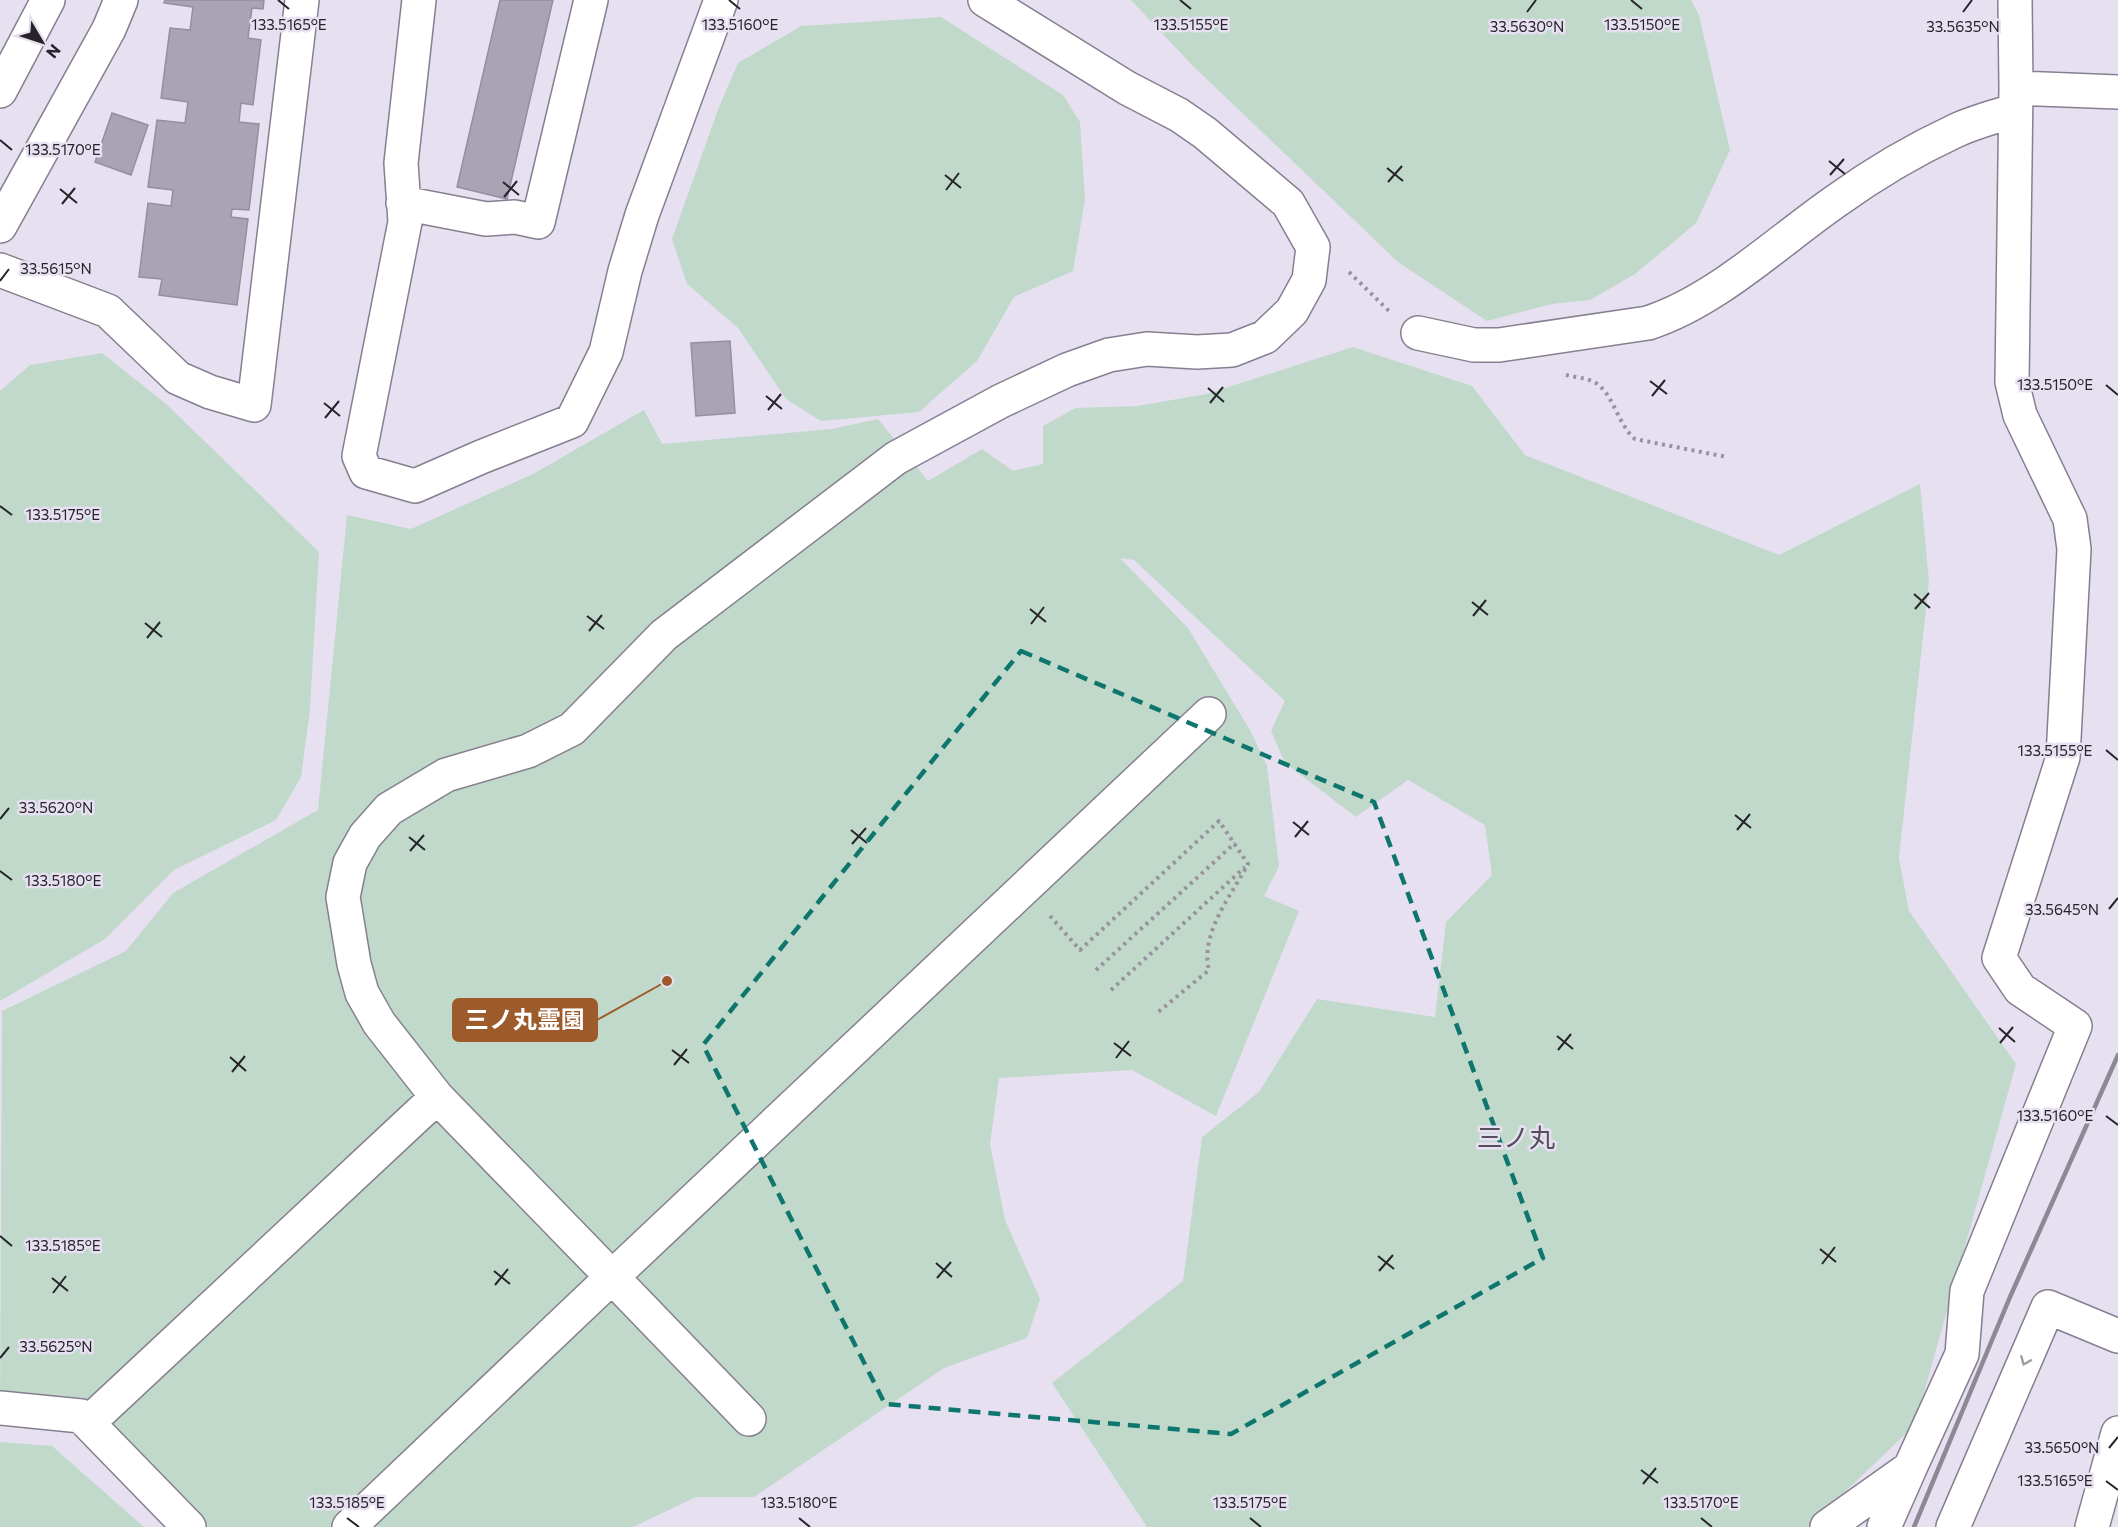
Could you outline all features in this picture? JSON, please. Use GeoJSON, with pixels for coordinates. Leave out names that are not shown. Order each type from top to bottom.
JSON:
{"type":"FeatureCollection","features":[{"type":"Feature","properties":{"kind":"street"},"geometry":{"type":"LineString","coordinates":[[0,91],[48,0]]}},
{"type":"Feature","properties":{"kind":"street"},"geometry":{"type":"LineString","coordinates":[[0,226],[109,29],[121,0]]}},
{"type":"Feature","properties":{"kind":"street"},"geometry":{"type":"LineString","coordinates":[[0,270],[108,311],[178,378],[210,392],[254,405],[302,0]]}},
{"type":"Feature","properties":{"kind":"street"},"geometry":{"type":"LineString","coordinates":[[419,0],[401,163],[405,222],[359,456],[366,472],[416,486],[572,421],[606,352],[625,271],[642,215],[721,0]]}},
{"type":"Feature","properties":{"kind":"street"},"geometry":{"type":"LineString","coordinates":[[403,203],[486,219],[515,217],[538,222],[591,0]]}},
{"type":"Feature","properties":{"kind":"street"},"geometry":{"type":"LineString","coordinates":[[749,1419],[437,1097],[394,1045],[362,993],[346,922],[343,897],[350,863],[365,836],[389,809],[446,774],[528,751],[572,729],[664,635],[896,459],[1000,401],[1067,370],[1109,355],[1147,349],[1197,352],[1232,350],[1265,337],[1292,310],[1309,280],[1313,247],[1288,203],[1188,121],[1127,88],[985,0]]}},
{"type":"Feature","properties":{"kind":"street"},"geometry":{"type":"LineString","coordinates":[[1884,1527],[1962,1354],[1967,1291],[2075,1026],[2020,989],[1999,958],[2063,757],[2074,549],[2070,519],[2020,415],[2012,382],[2016,99],[2014,0]]}},
{"type":"Feature","properties":{"kind":"street"},"geometry":{"type":"LineString","coordinates":[[1418,333],[1474,345],[1499,345],[1647,323],[1669,316],[1709,292],[1838,199],[1919,150],[2016,99],[2118,92]]}},
{"type":"Feature","properties":{"kind":"street"},"geometry":{"type":"LineString","coordinates":[[349,1527],[1209,714]]}},
{"type":"Feature","properties":{"kind":"street"},"geometry":{"type":"LineString","coordinates":[[88,1423],[437,1097]]}},
{"type":"Feature","properties":{"kind":"street"},"geometry":{"type":"LineString","coordinates":[[1953,1527],[2048,1307],[2118,1336]]}},
{"type":"Feature","properties":{"kind":"street"},"geometry":{"type":"LineString","coordinates":[[0,1408],[81,1416],[189,1527]]}},
{"type":"Feature","properties":{"kind":"street"},"geometry":{"type":"LineString","coordinates":[[2092,1527],[2118,1433]]}},
{"type":"Feature","properties":{"kind":"street"},"geometry":{"type":"LineString","coordinates":[[1827,1527],[1910,1468]]}},
{"type":"Feature","properties":{"kind":"path"},"geometry":{"type":"LineString","coordinates":[[1560,373],[1594,382],[1610,401],[1625,431],[1635,439],[1727,457]]}},
{"type":"Feature","properties":{"kind":"path"},"geometry":{"type":"LineString","coordinates":[[1057,908],[1049,916],[1080,950],[1219,821],[1248,864]]}},
{"type":"Feature","properties":{"kind":"path"},"geometry":{"type":"LineString","coordinates":[[1096,970],[1235,843]]}},
{"type":"Feature","properties":{"kind":"path"},"geometry":{"type":"LineString","coordinates":[[1111,990],[1248,864]]}},
{"type":"Feature","properties":{"kind":"path"},"geometry":{"type":"LineString","coordinates":[[1157,1013],[1209,970],[1205,956],[1210,932],[1248,864]]}},
{"type":"Feature","properties":{"kind":"highlighted area"},"geometry":{"type":"Polygon","coordinates":[[[1021,651],[1374,802],[1543,1258],[1231,1434],[885,1404],[703,1045],[1021,651]]]}},
{"type":"Feature","properties":{"kind":"green space"},"geometry":{"type":"Polygon","coordinates":[[[1131,0],[1691,0],[1699,15],[1730,150],[1696,223],[1635,274],[1590,300],[1552,304],[1487,321],[1398,262],[1191,64],[1131,0]]]}},
{"type":"Feature","properties":{"kind":"green space"},"geometry":{"type":"Polygon","coordinates":[[[941,17],[1063,95],[1080,122],[1085,199],[1073,271],[1014,297],[977,361],[919,412],[821,421],[786,399],[738,328],[687,284],[672,239],[719,107],[738,63],[801,26],[941,17]]]}},
{"type":"Feature","properties":{"kind":"green space"},"geometry":{"type":"Polygon","coordinates":[[[1353,347],[1472,386],[1525,455],[1779,555],[1920,484],[1929,581],[1899,858],[1909,911],[2016,1064],[1915,1425],[1808,1527],[1147,1527],[1052,1383],[1183,1281],[1202,1137],[1259,1092],[1317,999],[1435,1017],[1446,922],[1492,875],[1485,825],[1408,780],[1356,817],[1285,763],[1271,731],[1285,701],[1134,560],[1120,558],[1188,628],[1250,730],[1267,766],[1279,866],[1264,896],[1299,911],[1216,1116],[1132,1070],[999,1078],[990,1144],[1005,1220],[1040,1299],[1027,1338],[944,1368],[754,1497],[696,1497],[633,1527],[167,1527],[63,1419],[0,1417],[2,1011],[126,951],[173,893],[318,810],[347,515],[411,529],[533,474],[644,410],[662,444],[832,429],[878,419],[928,481],[982,449],[1013,471],[1043,464],[1043,426],[1076,408],[1137,406],[1207,394],[1353,347]]]}},
{"type":"Feature","properties":{"kind":"green space"},"geometry":{"type":"Polygon","coordinates":[[[102,353],[165,403],[319,552],[310,709],[301,777],[276,820],[174,870],[105,939],[0,1001],[0,391],[30,365],[102,353]]]}},
{"type":"Feature","properties":{"kind":"green space"},"geometry":{"type":"Polygon","coordinates":[[[0,1442],[52,1446],[144,1527],[0,1527],[0,1442]]]}},
{"type":"Feature","properties":{"kind":"building"},"geometry":{"type":"Polygon","coordinates":[[[165,0],[264,0],[263,9],[252,8],[248,38],[261,40],[253,105],[241,103],[239,122],[259,124],[249,210],[232,209],[231,217],[248,219],[237,305],[159,295],[162,279],[139,277],[148,203],[171,206],[173,190],[148,187],[157,120],[185,123],[188,102],[161,98],[170,28],[190,30],[193,7],[164,3],[165,0]]]}},
{"type":"Feature","properties":{"kind":"building"},"geometry":{"type":"Polygon","coordinates":[[[500,0],[553,0],[507,199],[457,187],[500,0]]]}},
{"type":"Feature","properties":{"kind":"building"},"geometry":{"type":"Polygon","coordinates":[[[112,113],[148,125],[131,175],[95,162],[112,113]]]}},
{"type":"Feature","properties":{"kind":"building"},"geometry":{"type":"Polygon","coordinates":[[[730,341],[735,413],[696,416],[691,343],[730,341]]]}},
{"type":"Feature","properties":{"kind":"railway"},"geometry":{"type":"LineString","coordinates":[[1914,1527],[2010,1297],[2118,1055]]}},
{"type":"Feature","properties":{"kind":"place","name":"三ノ丸霊園"},"geometry":{"type":"Point","coordinates":[667,981]}},
{"type":"Feature","properties":{"kind":"district","name":"三ノ丸"},"geometry":{"type":"Point","coordinates":[1516,1136]}}]}
